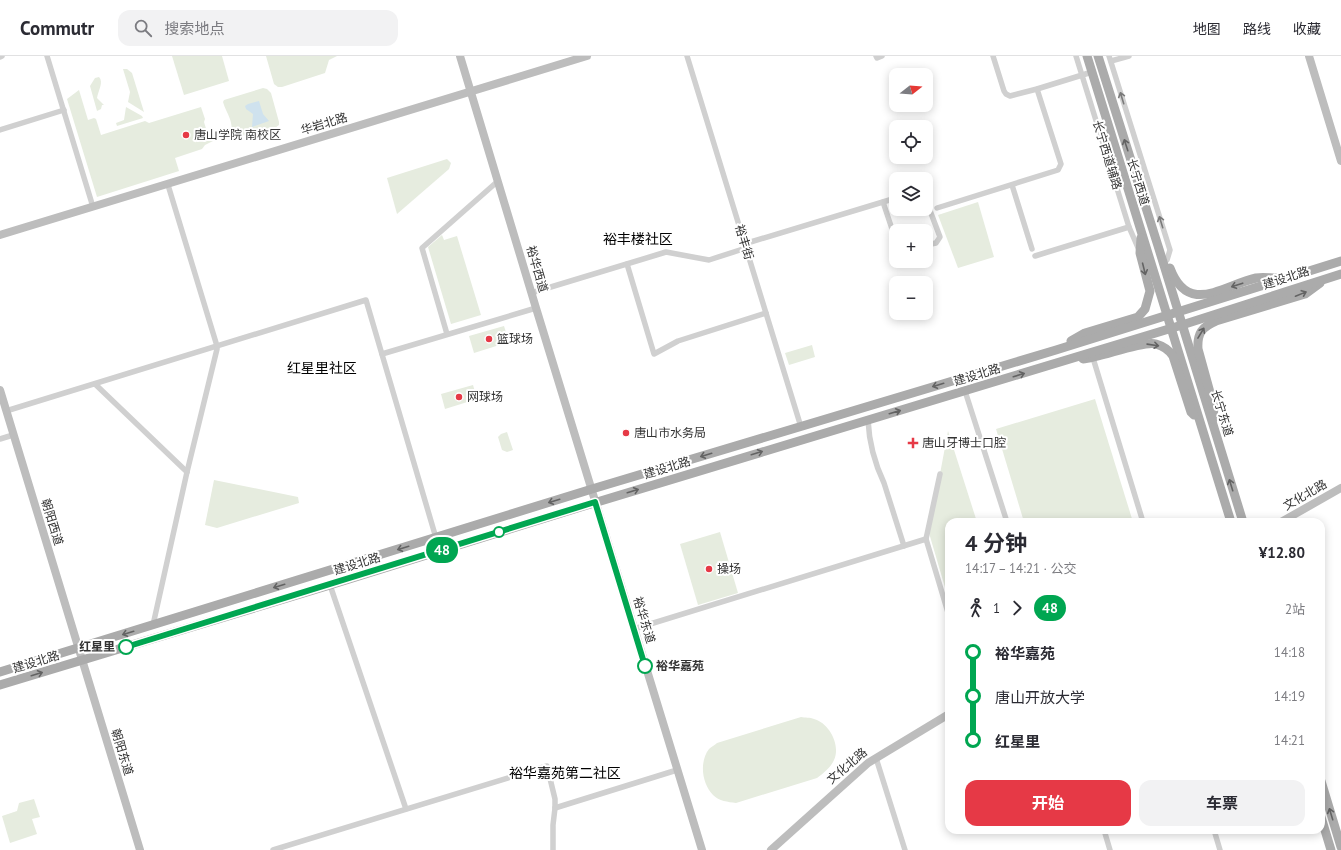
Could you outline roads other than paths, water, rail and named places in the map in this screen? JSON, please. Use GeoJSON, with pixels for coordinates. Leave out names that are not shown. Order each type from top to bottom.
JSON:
{"type":"FeatureCollection","features":[{"type":"Feature","properties":{"kind":"main road","name":"长宁西道"},"geometry":{"type":"LineString","coordinates":[[1087,56],[1167,314]]}},
{"type":"Feature","properties":{"kind":"main road","name":"长宁西道"},"geometry":{"type":"LineString","coordinates":[[1098,56],[1178,311]]}},
{"type":"Feature","properties":{"kind":"main road"},"geometry":{"type":"LineString","coordinates":[[1056,350],[1085,333],[1138,316],[1145,309],[1150,291],[1140,253],[1141,230]]}},
{"type":"Feature","properties":{"kind":"main road"},"geometry":{"type":"LineString","coordinates":[[1159,249],[1167,260],[1173,275],[1180,286],[1194,295],[1210,293],[1257,278],[1288,277]]}},
{"type":"Feature","properties":{"kind":"main road","name":"建设北路"},"geometry":{"type":"LineString","coordinates":[[0,672],[592,490],[1056,350],[1167,314],[1341,261]]}},
{"type":"Feature","properties":{"kind":"main road","name":"建设北路"},"geometry":{"type":"LineString","coordinates":[[0,685],[330,585],[595,502],[1182,325],[1341,274]]}},
{"type":"Feature","properties":{"kind":"main road"},"geometry":{"type":"LineString","coordinates":[[1213,424],[1214,407],[1198,349],[1197,340],[1203,328],[1216,321],[1305,294],[1327,278]]}},
{"type":"Feature","properties":{"kind":"main road","name":"长宁东道"},"geometry":{"type":"LineString","coordinates":[[1178,311],[1242,518]]}},
{"type":"Feature","properties":{"kind":"main road","name":"长宁东道"},"geometry":{"type":"LineString","coordinates":[[1167,314],[1230,518]]}},
{"type":"Feature","properties":{"kind":"main road"},"geometry":{"type":"LineString","coordinates":[[1060,362],[1093,358],[1136,346],[1156,344],[1170,351],[1173,356],[1191,412],[1203,428]]}},
{"type":"Feature","properties":{"kind":"main road"},"geometry":{"type":"LineString","coordinates":[[1325,794],[1341,847]]}},
{"type":"Feature","properties":{"kind":"main road"},"geometry":{"type":"LineString","coordinates":[[1325,830],[1331,850]]}},
{"type":"Feature","properties":{"kind":"street"},"geometry":{"type":"LineString","coordinates":[[47,56],[93,207]]}},
{"type":"Feature","properties":{"kind":"street","name":"裕华西道"},"geometry":{"type":"LineString","coordinates":[[460,56],[592,490]]}},
{"type":"Feature","properties":{"kind":"street","name":"华岩北路"},"geometry":{"type":"LineString","coordinates":[[0,235],[587,56]]}},
{"type":"Feature","properties":{"kind":"street","name":"裕丰街"},"geometry":{"type":"LineString","coordinates":[[686,56],[801,427]]}},
{"type":"Feature","properties":{"kind":"street"},"geometry":{"type":"LineString","coordinates":[[876,56],[877,58],[882,56]]}},
{"type":"Feature","properties":{"kind":"street"},"geometry":{"type":"LineString","coordinates":[[993,56],[1006,94],[1010,96],[1092,72]]}},
{"type":"Feature","properties":{"kind":"street","name":"长宁西道辅路"},"geometry":{"type":"LineString","coordinates":[[1076,56],[1129,227],[1140,253]]}},
{"type":"Feature","properties":{"kind":"street"},"geometry":{"type":"LineString","coordinates":[[1129,56],[1110,59],[1170,250],[1167,260]]}},
{"type":"Feature","properties":{"kind":"street"},"geometry":{"type":"LineString","coordinates":[[1309,56],[1339,148],[1341,161]]}},
{"type":"Feature","properties":{"kind":"street"},"geometry":{"type":"LineString","coordinates":[[937,208],[1058,170],[1061,164],[1038,89]]}},
{"type":"Feature","properties":{"kind":"street"},"geometry":{"type":"LineString","coordinates":[[0,130],[64,110]]}},
{"type":"Feature","properties":{"kind":"street"},"geometry":{"type":"LineString","coordinates":[[448,334],[422,248],[498,181]]}},
{"type":"Feature","properties":{"kind":"street"},"geometry":{"type":"LineString","coordinates":[[153,625],[217,346],[168,185]]}},
{"type":"Feature","properties":{"kind":"street"},"geometry":{"type":"LineString","coordinates":[[1012,185],[1032,249]]}},
{"type":"Feature","properties":{"kind":"street"},"geometry":{"type":"LineString","coordinates":[[531,293],[666,252],[709,260],[745,246],[889,200]]}},
{"type":"Feature","properties":{"kind":"street"},"geometry":{"type":"LineString","coordinates":[[883,202],[890,224]]}},
{"type":"Feature","properties":{"kind":"street"},"geometry":{"type":"LineString","coordinates":[[932,216],[940,237],[936,243],[933,244]]}},
{"type":"Feature","properties":{"kind":"street"},"geometry":{"type":"LineString","coordinates":[[1035,256],[1129,227]]}},
{"type":"Feature","properties":{"kind":"street"},"geometry":{"type":"LineString","coordinates":[[627,264],[654,354],[678,341],[766,313]]}},
{"type":"Feature","properties":{"kind":"street"},"geometry":{"type":"LineString","coordinates":[[6,411],[366,300],[436,538]]}},
{"type":"Feature","properties":{"kind":"street"},"geometry":{"type":"LineString","coordinates":[[382,354],[536,308]]}},
{"type":"Feature","properties":{"kind":"street"},"geometry":{"type":"LineString","coordinates":[[1093,358],[1142,518]]}},
{"type":"Feature","properties":{"kind":"street"},"geometry":{"type":"LineString","coordinates":[[95,384],[187,472]]}},
{"type":"Feature","properties":{"kind":"street","name":"朝阳西道"},"geometry":{"type":"LineString","coordinates":[[0,390],[82,660]]}},
{"type":"Feature","properties":{"kind":"street"},"geometry":{"type":"LineString","coordinates":[[965,391],[1006,518]]}},
{"type":"Feature","properties":{"kind":"street"},"geometry":{"type":"LineString","coordinates":[[868,420],[869,435],[904,546]]}},
{"type":"Feature","properties":{"kind":"street"},"geometry":{"type":"LineString","coordinates":[[0,439],[13,435]]}},
{"type":"Feature","properties":{"kind":"street"},"geometry":{"type":"LineString","coordinates":[[940,474],[926,539],[945,603]]}},
{"type":"Feature","properties":{"kind":"street","name":"文化北路"},"geometry":{"type":"LineString","coordinates":[[1288,518],[1341,488]]}},
{"type":"Feature","properties":{"kind":"street","name":"裕华东道"},"geometry":{"type":"LineString","coordinates":[[592,490],[702,850]]}},
{"type":"Feature","properties":{"kind":"street"},"geometry":{"type":"LineString","coordinates":[[634,629],[926,539]]}},
{"type":"Feature","properties":{"kind":"street"},"geometry":{"type":"LineString","coordinates":[[330,585],[406,809]]}},
{"type":"Feature","properties":{"kind":"street","name":"朝阳东道"},"geometry":{"type":"LineString","coordinates":[[82,660],[140,850]]}},
{"type":"Feature","properties":{"kind":"street","name":"文化北路"},"geometry":{"type":"LineString","coordinates":[[771,850],[876,758],[945,716]]}},
{"type":"Feature","properties":{"kind":"street"},"geometry":{"type":"LineString","coordinates":[[876,758],[905,850]]}},
{"type":"Feature","properties":{"kind":"street"},"geometry":{"type":"LineString","coordinates":[[273,850],[283,849],[406,809],[547,766],[555,808],[553,850]]}},
{"type":"Feature","properties":{"kind":"street"},"geometry":{"type":"LineString","coordinates":[[555,808],[678,770]]}},
{"type":"Feature","properties":{"kind":"street"},"geometry":{"type":"LineString","coordinates":[[1105,834],[1110,850]]}},
{"type":"Feature","properties":{"kind":"street"},"geometry":{"type":"LineString","coordinates":[[1215,834],[1220,850]]}},
{"type":"Feature","properties":{"kind":"water"},"geometry":{"type":"Polygon","coordinates":[[[259,101],[263,114],[269,121],[252,127],[253,114],[246,109],[245,106],[259,101]]]}},
{"type":"Feature","properties":{"kind":"place","name":"唐山学院 南校区"},"geometry":{"type":"Point","coordinates":[186,135]}},
{"type":"Feature","properties":{"kind":"place","name":"篮球场"},"geometry":{"type":"Point","coordinates":[489,339]}},
{"type":"Feature","properties":{"kind":"place","name":"网球场"},"geometry":{"type":"Point","coordinates":[459,397]}},
{"type":"Feature","properties":{"kind":"place","name":"唐山市水务局"},"geometry":{"type":"Point","coordinates":[626,433]}},
{"type":"Feature","properties":{"kind":"place","name":"唐山牙博士口腔"},"geometry":{"type":"Point","coordinates":[913,443]}},
{"type":"Feature","properties":{"kind":"place","name":"操场"},"geometry":{"type":"Point","coordinates":[709,569]}},
{"type":"Feature","properties":{"kind":"place","name":"红星里"},"geometry":{"type":"Point","coordinates":[126,647]}},
{"type":"Feature","properties":{"kind":"place","name":"裕华嘉苑"},"geometry":{"type":"Point","coordinates":[645,666]}},
{"type":"Feature","properties":{"kind":"district","name":"裕丰楼社区"},"geometry":{"type":"Point","coordinates":[638,239]}},
{"type":"Feature","properties":{"kind":"district","name":"红星里社区"},"geometry":{"type":"Point","coordinates":[322,368]}},
{"type":"Feature","properties":{"kind":"district","name":"裕华嘉苑第二社区"},"geometry":{"type":"Point","coordinates":[565,773]}}]}
